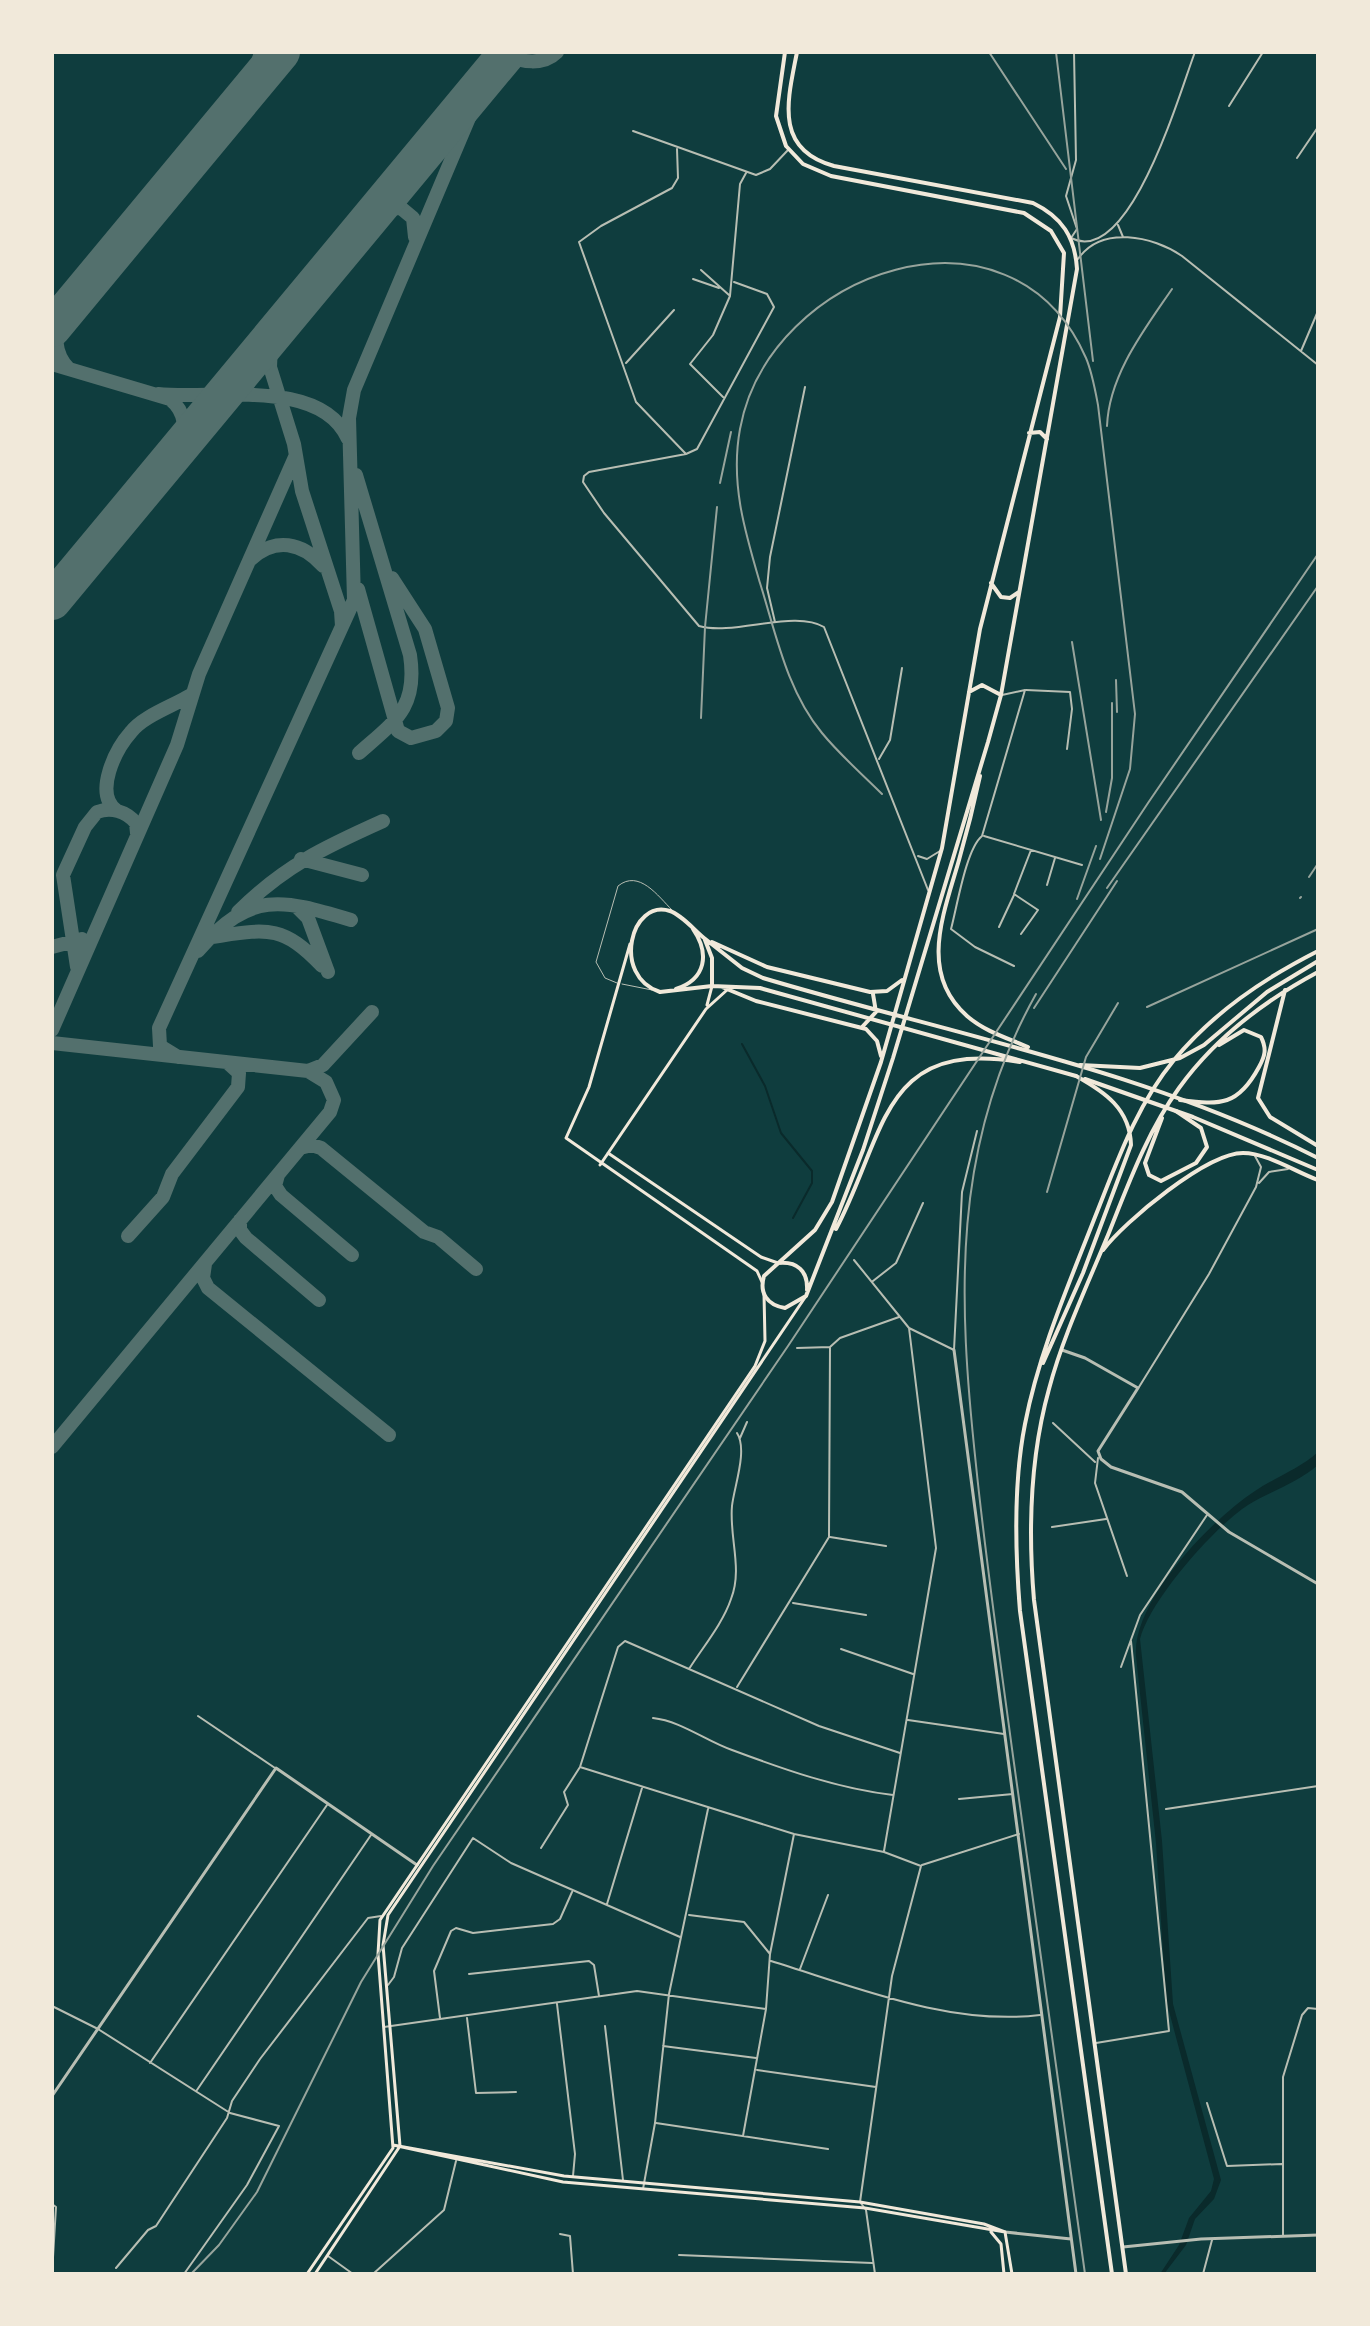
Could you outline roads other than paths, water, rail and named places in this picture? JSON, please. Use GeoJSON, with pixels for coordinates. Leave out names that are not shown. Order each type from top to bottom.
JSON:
{"type":"FeatureCollection","features":[{"type":"Feature","properties":{"kind":"main road"},"geometry":{"type":"LineString","coordinates":[[762,1282],[765,1272],[815,1230],[828,1212],[881,1062],[942,848],[952,803],[966,696],[991,580],[1056,338],[1065,259],[1058,241],[1046,226],[1017,210],[819,172],[788,150],[775,110],[785,52]]}},
{"type":"Feature","properties":{"kind":"main road"},"geometry":{"type":"LineString","coordinates":[[315,2274],[400,2146],[377,1936],[382,1916],[806,1296],[828,1245],[893,1058],[1001,695],[1066,340],[1076,262],[1071,238],[1056,217],[1033,203],[829,165],[809,155],[798,144],[787,114],[797,52]]}},
{"type":"Feature","properties":{"kind":"main road"},"geometry":{"type":"LineString","coordinates":[[897,187],[899,178]]}},
{"type":"Feature","properties":{"kind":"main road"},"geometry":{"type":"LineString","coordinates":[[1056,338],[1066,340]]}},
{"type":"Feature","properties":{"kind":"main road"},"geometry":{"type":"LineString","coordinates":[[1029,433],[1040,432],[1048,441]]}},
{"type":"Feature","properties":{"kind":"main road"},"geometry":{"type":"LineString","coordinates":[[991,580],[993,590],[1001,597],[1010,598],[1020,591]]}},
{"type":"Feature","properties":{"kind":"main road"},"geometry":{"type":"LineString","coordinates":[[966,696],[980,685],[1001,695]]}},
{"type":"Feature","properties":{"kind":"main road"},"geometry":{"type":"LineString","coordinates":[[988,742],[938,938],[942,979],[951,998],[972,1020],[1045,1054]]}},
{"type":"Feature","properties":{"kind":"main road"},"geometry":{"type":"LineString","coordinates":[[307,2274],[393,2145],[383,1933],[388,1915],[755,1366],[765,1341],[764,1294],[757,1271],[600,1165],[568,1142],[565,1134],[589,1087],[631,941],[640,923],[652,912],[663,910],[677,914],[750,973],[1080,1065],[1235,1121],[1318,1158]]}},
{"type":"Feature","properties":{"kind":"main road"},"geometry":{"type":"LineString","coordinates":[[660,992],[688,985],[702,972],[703,951],[693,929]]}},
{"type":"Feature","properties":{"kind":"main road"},"geometry":{"type":"LineString","coordinates":[[704,938],[712,958],[712,986],[706,1009]]}},
{"type":"Feature","properties":{"kind":"main road"},"geometry":{"type":"LineString","coordinates":[[704,938],[767,967],[870,992],[892,990],[906,974]]}},
{"type":"Feature","properties":{"kind":"main road"},"geometry":{"type":"LineString","coordinates":[[631,941],[630,960],[637,975],[660,992],[733,985],[810,1002],[1076,1076],[1230,1131],[1318,1170]]}},
{"type":"Feature","properties":{"kind":"main road"},"geometry":{"type":"LineString","coordinates":[[1049,1346],[1130,1130],[1160,1079],[1192,1041],[1229,1006],[1318,951]]}},
{"type":"Feature","properties":{"kind":"main road"},"geometry":{"type":"LineString","coordinates":[[1080,1065],[1140,1068],[1180,1058],[1204,1045],[1257,1000],[1318,961]]}},
{"type":"Feature","properties":{"kind":"main road"},"geometry":{"type":"LineString","coordinates":[[1126,2274],[1033,1582],[1035,1464],[1047,1396],[1062,1350],[1151,1132],[1167,1105],[1204,1057],[1236,1026],[1285,990],[1318,972]]}},
{"type":"Feature","properties":{"kind":"main road"},"geometry":{"type":"LineString","coordinates":[[600,1165],[706,1009],[733,985]]}},
{"type":"Feature","properties":{"kind":"main road"},"geometry":{"type":"LineString","coordinates":[[720,986],[861,1027],[877,1041],[881,1062]]}},
{"type":"Feature","properties":{"kind":"main road"},"geometry":{"type":"LineString","coordinates":[[1285,990],[1258,1098],[1270,1117],[1318,1146]]}},
{"type":"Feature","properties":{"kind":"main road"},"geometry":{"type":"LineString","coordinates":[[861,1027],[871,1021],[876,1012],[876,997],[870,992]]}},
{"type":"Feature","properties":{"kind":"main road"},"geometry":{"type":"LineString","coordinates":[[1180,1100],[1215,1104],[1237,1096],[1251,1082],[1263,1058],[1264,1044],[1258,1035],[1244,1030],[1204,1057]]}},
{"type":"Feature","properties":{"kind":"main road"},"geometry":{"type":"LineString","coordinates":[[828,1245],[852,1199],[895,1100],[918,1073],[943,1061],[966,1057],[1040,1066]]}},
{"type":"Feature","properties":{"kind":"main road"},"geometry":{"type":"LineString","coordinates":[[1076,1076],[1117,1105],[1126,1119],[1131,1139],[1127,1162],[1083,1273],[1038,1372],[1022,1448],[1017,1531],[1019,1594],[1112,2274]]}},
{"type":"Feature","properties":{"kind":"main road"},"geometry":{"type":"LineString","coordinates":[[1167,1105],[1145,1159],[1146,1170],[1156,1179],[1171,1179],[1198,1161],[1206,1150],[1207,1139],[1201,1128],[1176,1111]]}},
{"type":"Feature","properties":{"kind":"main road"},"geometry":{"type":"LineString","coordinates":[[608,1153],[761,1257],[793,1264],[803,1272],[807,1283],[806,1296],[793,1306],[781,1307],[764,1294]]}},
{"type":"Feature","properties":{"kind":"main road"},"geometry":{"type":"LineString","coordinates":[[1100,1254],[1128,1220],[1212,1162],[1230,1154],[1252,1154],[1318,1180]]}},
{"type":"Feature","properties":{"kind":"main road"},"geometry":{"type":"LineString","coordinates":[[690,1226],[698,1214]]}},
{"type":"Feature","properties":{"kind":"main road"},"geometry":{"type":"LineString","coordinates":[[1049,1346],[1062,1350]]}},
{"type":"Feature","properties":{"kind":"main road"},"geometry":{"type":"LineString","coordinates":[[393,2145],[563,2182],[860,2202],[984,2224],[1005,2232]]}},
{"type":"Feature","properties":{"kind":"main road"},"geometry":{"type":"LineString","coordinates":[[456,2158],[643,2187],[865,2208],[1005,2232]]}},
{"type":"Feature","properties":{"kind":"main road"},"geometry":{"type":"LineString","coordinates":[[563,2182],[564,2176]]}},
{"type":"Feature","properties":{"kind":"main road"},"geometry":{"type":"LineString","coordinates":[[991,2232],[1001,2244],[1004,2274]]}},
{"type":"Feature","properties":{"kind":"main road"},"geometry":{"type":"LineString","coordinates":[[1005,2232],[1012,2274]]}},
{"type":"Feature","properties":{"kind":"main road"},"geometry":{"type":"LineString","coordinates":[[1109,2250],[1123,2247]]}},
{"type":"Feature","properties":{"kind":"street"},"geometry":{"type":"LineString","coordinates":[[1074,52],[1076,160],[1066,196],[1077,229],[1071,238],[1097,241],[1142,238],[1172,249],[1318,365]]}},
{"type":"Feature","properties":{"kind":"street"},"geometry":{"type":"LineString","coordinates":[[1076,262],[1119,223],[1135,203],[1195,52]]}},
{"type":"Feature","properties":{"kind":"street"},"geometry":{"type":"LineString","coordinates":[[1229,106],[1263,52]]}},
{"type":"Feature","properties":{"kind":"street"},"geometry":{"type":"LineString","coordinates":[[1297,158],[1318,127]]}},
{"type":"Feature","properties":{"kind":"street"},"geometry":{"type":"LineString","coordinates":[[633,131],[746,173],[764,173],[788,150]]}},
{"type":"Feature","properties":{"kind":"street"},"geometry":{"type":"LineString","coordinates":[[677,149],[678,178],[672,188],[579,242],[637,404],[686,454]]}},
{"type":"Feature","properties":{"kind":"street"},"geometry":{"type":"LineString","coordinates":[[724,398],[690,364],[713,335],[730,296],[734,282],[740,184],[746,173]]}},
{"type":"Feature","properties":{"kind":"street"},"geometry":{"type":"LineString","coordinates":[[1119,223],[1118,231],[1124,238]]}},
{"type":"Feature","properties":{"kind":"street"},"geometry":{"type":"LineString","coordinates":[[701,270],[730,296]]}},
{"type":"Feature","properties":{"kind":"street"},"geometry":{"type":"LineString","coordinates":[[693,279],[721,288]]}},
{"type":"Feature","properties":{"kind":"street"},"geometry":{"type":"LineString","coordinates":[[734,282],[767,294],[774,307],[697,449],[686,454],[594,470],[584,476],[583,482],[604,513],[699,626],[721,628],[815,622],[825,628],[915,852],[928,894]]}},
{"type":"Feature","properties":{"kind":"street"},"geometry":{"type":"LineString","coordinates":[[624,365],[674,310]]}},
{"type":"Feature","properties":{"kind":"street"},"geometry":{"type":"LineString","coordinates":[[1301,351],[1318,311]]}},
{"type":"Feature","properties":{"kind":"street"},"geometry":{"type":"LineString","coordinates":[[775,623],[767,588],[770,557],[805,387]]}},
{"type":"Feature","properties":{"kind":"street"},"geometry":{"type":"LineString","coordinates":[[878,760],[890,740],[902,668]]}},
{"type":"Feature","properties":{"kind":"street"},"geometry":{"type":"LineString","coordinates":[[1001,695],[1025,690],[1070,692],[1072,709],[1067,749]]}},
{"type":"Feature","properties":{"kind":"street"},"geometry":{"type":"LineString","coordinates":[[1014,966],[951,931],[975,841],[982,836],[1025,690]]}},
{"type":"Feature","properties":{"kind":"street"},"geometry":{"type":"LineString","coordinates":[[1018,692],[1021,701]]}},
{"type":"Feature","properties":{"kind":"street"},"geometry":{"type":"LineString","coordinates":[[982,836],[1082,865]]}},
{"type":"Feature","properties":{"kind":"street"},"geometry":{"type":"LineString","coordinates":[[915,852],[927,859],[942,848]]}},
{"type":"Feature","properties":{"kind":"street"},"geometry":{"type":"LineString","coordinates":[[999,927],[1031,850]]}},
{"type":"Feature","properties":{"kind":"street"},"geometry":{"type":"LineString","coordinates":[[1047,885],[1055,857]]}},
{"type":"Feature","properties":{"kind":"street"},"geometry":{"type":"LineString","coordinates":[[1014,894],[1038,910],[1021,934]]}},
{"type":"Feature","properties":{"kind":"street"},"geometry":{"type":"LineString","coordinates":[[977,1131],[962,1192],[954,1350],[1076,2274]]}},
{"type":"Feature","properties":{"kind":"street"},"geometry":{"type":"LineString","coordinates":[[1252,1154],[1261,1164],[1256,1187]]}},
{"type":"Feature","properties":{"kind":"street"},"geometry":{"type":"LineString","coordinates":[[1127,1576],[1095,1483],[1098,1451],[1209,1274],[1256,1187],[1269,1172],[1289,1169]]}},
{"type":"Feature","properties":{"kind":"street"},"geometry":{"type":"LineString","coordinates":[[873,1281],[896,1263],[923,1203]]}},
{"type":"Feature","properties":{"kind":"street"},"geometry":{"type":"LineString","coordinates":[[854,1260],[909,1328],[954,1350]]}},
{"type":"Feature","properties":{"kind":"street"},"geometry":{"type":"LineString","coordinates":[[797,1348],[830,1347],[840,1338],[900,1317]]}},
{"type":"Feature","properties":{"kind":"street"},"geometry":{"type":"LineString","coordinates":[[884,1852],[936,1548],[909,1328]]}},
{"type":"Feature","properties":{"kind":"street"},"geometry":{"type":"LineString","coordinates":[[736,1689],[792,1603],[829,1537],[830,1347]]}},
{"type":"Feature","properties":{"kind":"street"},"geometry":{"type":"LineString","coordinates":[[1062,1350],[1085,1358],[1138,1388]]}},
{"type":"Feature","properties":{"kind":"street"},"geometry":{"type":"LineString","coordinates":[[689,1669],[731,1602],[736,1583],[731,1510],[740,1438],[747,1422]]}},
{"type":"Feature","properties":{"kind":"street"},"geometry":{"type":"LineString","coordinates":[[1053,1423],[1111,1467],[1173,1486],[1226,1530],[1318,1584]]}},
{"type":"Feature","properties":{"kind":"street"},"geometry":{"type":"LineString","coordinates":[[737,1433],[740,1438]]}},
{"type":"Feature","properties":{"kind":"street"},"geometry":{"type":"LineString","coordinates":[[1121,1667],[1140,1615],[1208,1514]]}},
{"type":"Feature","properties":{"kind":"street"},"geometry":{"type":"LineString","coordinates":[[1052,1527],[1107,1519]]}},
{"type":"Feature","properties":{"kind":"street"},"geometry":{"type":"LineString","coordinates":[[829,1537],[886,1546]]}},
{"type":"Feature","properties":{"kind":"street"},"geometry":{"type":"LineString","coordinates":[[792,1603],[866,1615]]}},
{"type":"Feature","properties":{"kind":"street"},"geometry":{"type":"LineString","coordinates":[[541,1848],[568,1805],[564,1792],[580,1767],[618,1647],[625,1641],[819,1726],[901,1754]]}},
{"type":"Feature","properties":{"kind":"street"},"geometry":{"type":"LineString","coordinates":[[1094,2043],[1169,2031],[1131,1641]]}},
{"type":"Feature","properties":{"kind":"street"},"geometry":{"type":"LineString","coordinates":[[841,1649],[915,1675]]}},
{"type":"Feature","properties":{"kind":"street"},"geometry":{"type":"LineString","coordinates":[[198,1716],[418,1866]]}},
{"type":"Feature","properties":{"kind":"street"},"geometry":{"type":"LineString","coordinates":[[653,1718],[675,1721],[733,1751],[864,1792],[894,1795]]}},
{"type":"Feature","properties":{"kind":"street"},"geometry":{"type":"LineString","coordinates":[[907,1719],[1004,1734]]}},
{"type":"Feature","properties":{"kind":"street"},"geometry":{"type":"LineString","coordinates":[[580,1767],[794,1834],[884,1852],[921,1866],[1019,1834]]}},
{"type":"Feature","properties":{"kind":"street"},"geometry":{"type":"LineString","coordinates":[[52,2096],[276,1768]]}},
{"type":"Feature","properties":{"kind":"street"},"geometry":{"type":"LineString","coordinates":[[1166,1809],[1318,1786]]}},
{"type":"Feature","properties":{"kind":"street"},"geometry":{"type":"LineString","coordinates":[[607,1904],[642,1787]]}},
{"type":"Feature","properties":{"kind":"street"},"geometry":{"type":"LineString","coordinates":[[959,1799],[1013,1794]]}},
{"type":"Feature","properties":{"kind":"street"},"geometry":{"type":"LineString","coordinates":[[150,2063],[328,1804]]}},
{"type":"Feature","properties":{"kind":"street"},"geometry":{"type":"LineString","coordinates":[[643,2187],[655,2123],[669,1994],[708,1808]]}},
{"type":"Feature","properties":{"kind":"street"},"geometry":{"type":"LineString","coordinates":[[196,2091],[372,1834]]}},
{"type":"Feature","properties":{"kind":"street"},"geometry":{"type":"LineString","coordinates":[[743,2136],[766,2009],[770,1954],[794,1834]]}},
{"type":"Feature","properties":{"kind":"street"},"geometry":{"type":"LineString","coordinates":[[386,1988],[394,1977],[399,1955],[409,1935],[473,1838],[511,1863],[680,1937]]}},
{"type":"Feature","properties":{"kind":"street"},"geometry":{"type":"LineString","coordinates":[[875,2274],[865,2208],[860,2202],[889,1997],[897,1953],[921,1866]]}},
{"type":"Feature","properties":{"kind":"street"},"geometry":{"type":"LineString","coordinates":[[441,2020],[434,1971],[451,1931],[456,1928],[473,1933],[553,1924],[560,1919],[572,1891]]}},
{"type":"Feature","properties":{"kind":"street"},"geometry":{"type":"LineString","coordinates":[[800,1970],[828,1895]]}},
{"type":"Feature","properties":{"kind":"street"},"geometry":{"type":"LineString","coordinates":[[688,1915],[744,1922],[770,1954]]}},
{"type":"Feature","properties":{"kind":"street"},"geometry":{"type":"LineString","coordinates":[[116,2268],[148,2230],[156,2226],[230,2113],[232,2101],[260,2059],[332,1963],[368,1918],[382,1916]]}},
{"type":"Feature","properties":{"kind":"street"},"geometry":{"type":"LineString","coordinates":[[469,1974],[589,1961],[594,1965],[599,1997]]}},
{"type":"Feature","properties":{"kind":"street"},"geometry":{"type":"LineString","coordinates":[[769,1961],[889,1997],[989,2018],[1040,2015]]}},
{"type":"Feature","properties":{"kind":"street"},"geometry":{"type":"LineString","coordinates":[[387,2027],[637,1991],[766,2009]]}},
{"type":"Feature","properties":{"kind":"street"},"geometry":{"type":"LineString","coordinates":[[557,2004],[575,2154],[573,2177]]}},
{"type":"Feature","properties":{"kind":"street"},"geometry":{"type":"LineString","coordinates":[[52,2006],[98,2029],[230,2113],[279,2126],[247,2185],[184,2274]]}},
{"type":"Feature","properties":{"kind":"street"},"geometry":{"type":"LineString","coordinates":[[1283,2236],[1283,2077],[1302,2015],[1308,2008],[1318,2009]]}},
{"type":"Feature","properties":{"kind":"street"},"geometry":{"type":"LineString","coordinates":[[467,2017],[476,2093],[516,2092]]}},
{"type":"Feature","properties":{"kind":"street"},"geometry":{"type":"LineString","coordinates":[[605,2026],[623,2183]]}},
{"type":"Feature","properties":{"kind":"street"},"geometry":{"type":"LineString","coordinates":[[662,2046],[758,2058]]}},
{"type":"Feature","properties":{"kind":"street"},"geometry":{"type":"LineString","coordinates":[[755,2070],[876,2087]]}},
{"type":"Feature","properties":{"kind":"street"},"geometry":{"type":"LineString","coordinates":[[1207,2103],[1227,2166],[1284,2164]]}},
{"type":"Feature","properties":{"kind":"street"},"geometry":{"type":"LineString","coordinates":[[655,2123],[828,2149]]}},
{"type":"Feature","properties":{"kind":"street"},"geometry":{"type":"LineString","coordinates":[[373,2274],[445,2208],[456,2158]]}},
{"type":"Feature","properties":{"kind":"street"},"geometry":{"type":"LineString","coordinates":[[52,2204],[56,2207],[52,2274]]}},
{"type":"Feature","properties":{"kind":"street"},"geometry":{"type":"LineString","coordinates":[[1005,2232],[1071,2239]]}},
{"type":"Feature","properties":{"kind":"street"},"geometry":{"type":"LineString","coordinates":[[560,2234],[570,2236],[573,2274]]}},
{"type":"Feature","properties":{"kind":"street"},"geometry":{"type":"LineString","coordinates":[[1123,2247],[1213,2238],[1318,2235]]}},
{"type":"Feature","properties":{"kind":"street"},"geometry":{"type":"LineString","coordinates":[[1203,2274],[1213,2238]]}},
{"type":"Feature","properties":{"kind":"street"},"geometry":{"type":"LineString","coordinates":[[679,2255],[795,2263],[874,2263]]}},
{"type":"Feature","properties":{"kind":"street"},"geometry":{"type":"LineString","coordinates":[[327,2256],[353,2274]]}},
{"type":"Feature","properties":{"kind":"lane"},"geometry":{"type":"LineString","coordinates":[[660,992],[605,978],[596,962],[619,884],[627,880],[642,882],[677,914]]}},
{"type":"Feature","properties":{"kind":"water"},"geometry":{"type":"Polygon","coordinates":[[[1318,1452],[1318,1465],[1248,1505],[1218,1530],[1170,1585],[1146,1623],[1140,1639],[1162,1841],[1173,2004],[1221,2180],[1214,2199],[1195,2219],[1186,2245],[1164,2274],[1160,2274],[1179,2245],[1189,2218],[1211,2191],[1214,2179],[1166,2000],[1156,1843],[1136,1656],[1138,1634],[1160,1587],[1197,1541],[1237,1504],[1318,1452]]]}},
{"type":"Feature","properties":{"kind":"waterway"},"geometry":{"type":"LineString","coordinates":[[742,1044],[765,1086],[781,1133],[812,1171],[812,1183],[793,1218]]}},
{"type":"Feature","properties":{"kind":"railway"},"geometry":{"type":"LineString","coordinates":[[989,52],[1066,169]]}},
{"type":"Feature","properties":{"kind":"railway"},"geometry":{"type":"LineString","coordinates":[[1056,52],[1093,361]]}},
{"type":"Feature","properties":{"kind":"railway"},"geometry":{"type":"LineString","coordinates":[[882,794],[822,733],[791,681],[744,526],[738,488],[737,449],[740,429],[760,373],[796,327],[842,292],[896,270],[951,263],[1004,275],[1051,305],[1086,358],[1092,375],[1135,714],[1130,769],[1100,859]]}},
{"type":"Feature","properties":{"kind":"railway"},"geometry":{"type":"LineString","coordinates":[[1107,426],[1109,407],[1121,371],[1172,289]]}},
{"type":"Feature","properties":{"kind":"railway"},"geometry":{"type":"LineString","coordinates":[[720,483],[731,432]]}},
{"type":"Feature","properties":{"kind":"railway"},"geometry":{"type":"LineString","coordinates":[[701,718],[705,627],[717,507]]}},
{"type":"Feature","properties":{"kind":"railway"},"geometry":{"type":"LineString","coordinates":[[191,2274],[219,2245],[257,2192],[361,1982],[433,1866],[788,1346],[1148,803],[1318,554]]}},
{"type":"Feature","properties":{"kind":"railway"},"geometry":{"type":"LineString","coordinates":[[1107,888],[1318,586]]}},
{"type":"Feature","properties":{"kind":"railway"},"geometry":{"type":"LineString","coordinates":[[1072,642],[1101,820]]}},
{"type":"Feature","properties":{"kind":"railway"},"geometry":{"type":"LineString","coordinates":[[1116,680],[1117,712]]}},
{"type":"Feature","properties":{"kind":"railway"},"geometry":{"type":"LineString","coordinates":[[1106,812],[1112,778],[1112,703]]}},
{"type":"Feature","properties":{"kind":"railway"},"geometry":{"type":"LineString","coordinates":[[1077,899],[1096,846]]}},
{"type":"Feature","properties":{"kind":"railway"},"geometry":{"type":"LineString","coordinates":[[1309,877],[1317,865]]}},
{"type":"Feature","properties":{"kind":"railway"},"geometry":{"type":"LineString","coordinates":[[1034,1008],[1117,881]]}},
{"type":"Feature","properties":{"kind":"railway"},"geometry":{"type":"LineString","coordinates":[[1147,1007],[1318,929]]}},
{"type":"Feature","properties":{"kind":"railway"},"geometry":{"type":"LineString","coordinates":[[1036,994],[1008,1051],[988,1108],[975,1166],[967,1224],[966,1342],[989,1574],[1085,2274]]}},
{"type":"Feature","properties":{"kind":"railway"},"geometry":{"type":"LineString","coordinates":[[1047,1192],[1086,1057],[1118,1003]]}}]}
